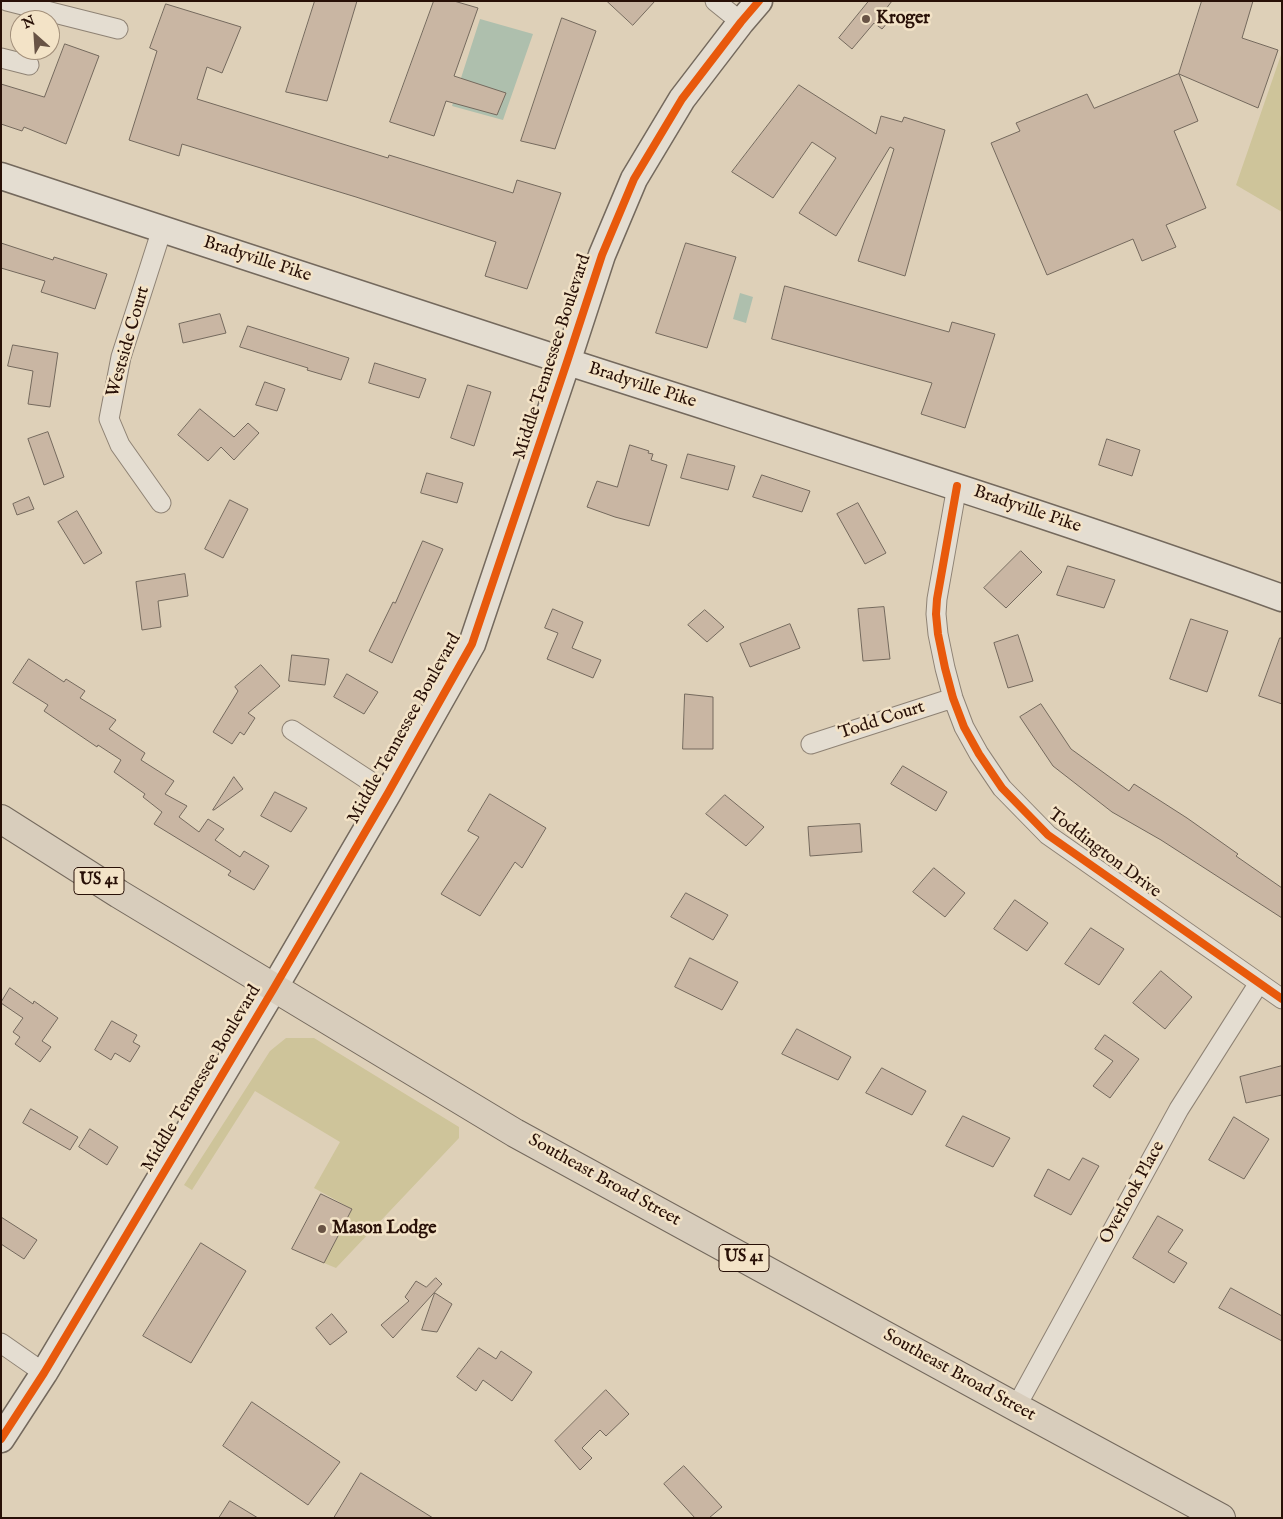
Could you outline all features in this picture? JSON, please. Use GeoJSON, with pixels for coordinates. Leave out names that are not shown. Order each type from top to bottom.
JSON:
{"type":"FeatureCollection","features":[{"type":"Feature","properties":{"kind":"main road","name":"Middle Tennessee Boulevard"},"geometry":{"type":"LineString","coordinates":[[1,1439],[44,1374],[274,988],[472,644],[602,255],[634,179],[678,105],[740,22],[759,1]]}},
{"type":"Feature","properties":{"kind":"main road","name":"Bradyville Pike"},"geometry":{"type":"LineString","coordinates":[[1,176],[567,362],[957,486],[1176,559],[1282,598]]}},
{"type":"Feature","properties":{"kind":"main road","name":"Southeast Broad Street"},"geometry":{"type":"LineString","coordinates":[[1,819],[119,894],[515,1133],[1016,1407],[1205,1514]]}},
{"type":"Feature","properties":{"kind":"street"},"geometry":{"type":"LineString","coordinates":[[7,1],[118,29]]}},
{"type":"Feature","properties":{"kind":"street"},"geometry":{"type":"LineString","coordinates":[[714,1],[740,22]]}},
{"type":"Feature","properties":{"kind":"street"},"geometry":{"type":"LineString","coordinates":[[1,58],[29,65]]}},
{"type":"Feature","properties":{"kind":"street","name":"Westside Court"},"geometry":{"type":"LineString","coordinates":[[161,503],[120,445],[109,419],[121,357],[162,229]]}},
{"type":"Feature","properties":{"kind":"street","name":"Toddington Drive"},"geometry":{"type":"LineString","coordinates":[[957,486],[936,614],[938,634],[953,698],[964,727],[983,761],[1002,788],[1048,835],[1282,999]]}},
{"type":"Feature","properties":{"kind":"street","name":"Todd Court"},"geometry":{"type":"LineString","coordinates":[[811,744],[953,698]]}},
{"type":"Feature","properties":{"kind":"street"},"geometry":{"type":"LineString","coordinates":[[292,730],[388,792]]}},
{"type":"Feature","properties":{"kind":"street","name":"Overlook Place"},"geometry":{"type":"LineString","coordinates":[[1016,1407],[1179,1109],[1259,983]]}},
{"type":"Feature","properties":{"kind":"street"},"geometry":{"type":"LineString","coordinates":[[1,1343],[44,1374]]}},
{"type":"Feature","properties":{"kind":"shaded area"},"geometry":{"type":"Polygon","coordinates":[[[480,19],[533,34],[503,120],[452,106],[480,19]]]}},
{"type":"Feature","properties":{"kind":"shaded area"},"geometry":{"type":"Polygon","coordinates":[[[1282,52],[1282,212],[1236,185],[1282,52]]]}},
{"type":"Feature","properties":{"kind":"shaded area"},"geometry":{"type":"Polygon","coordinates":[[[740,293],[753,297],[746,323],[733,319],[740,293]]]}},
{"type":"Feature","properties":{"kind":"shaded area"},"geometry":{"type":"Polygon","coordinates":[[[286,1038],[314,1038],[459,1127],[459,1138],[336,1268],[324,1263],[352,1209],[314,1188],[340,1142],[255,1091],[192,1190],[184,1185],[270,1051],[286,1038]]]}},
{"type":"Feature","properties":{"kind":"building"},"geometry":{"type":"Polygon","coordinates":[[[315,1],[357,1],[327,101],[286,92],[315,1]]]}},
{"type":"Feature","properties":{"kind":"building"},"geometry":{"type":"Polygon","coordinates":[[[434,1],[454,1],[478,8],[454,76],[506,93],[497,115],[446,101],[434,136],[390,122],[434,1]]]}},
{"type":"Feature","properties":{"kind":"building"},"geometry":{"type":"Polygon","coordinates":[[[607,1],[655,1],[633,25],[607,1]]]}},
{"type":"Feature","properties":{"kind":"building","name":"Kroger"},"geometry":{"type":"Polygon","coordinates":[[[869,1],[892,1],[882,14],[890,20],[882,29],[874,23],[852,49],[839,38],[869,1]]]}},
{"type":"Feature","properties":{"kind":"building"},"geometry":{"type":"Polygon","coordinates":[[[1202,1],[1253,1],[1242,38],[1278,50],[1258,108],[1179,74],[1202,1]]]}},
{"type":"Feature","properties":{"kind":"building"},"geometry":{"type":"Polygon","coordinates":[[[166,4],[241,27],[222,73],[207,67],[197,99],[388,158],[389,155],[513,193],[517,180],[561,193],[527,289],[485,276],[496,242],[182,144],[179,156],[129,140],[157,51],[150,48],[166,4]]]}},
{"type":"Feature","properties":{"kind":"building"},"geometry":{"type":"Polygon","coordinates":[[[562,18],[596,31],[555,149],[521,141],[562,18]]]}},
{"type":"Feature","properties":{"kind":"building"},"geometry":{"type":"Polygon","coordinates":[[[65,44],[99,56],[66,144],[24,127],[22,131],[1,124],[1,84],[44,97],[65,44]]]}},
{"type":"Feature","properties":{"kind":"building"},"geometry":{"type":"Polygon","coordinates":[[[1179,74],[1198,121],[1174,131],[1206,208],[1166,225],[1176,247],[1142,261],[1133,239],[1047,275],[991,143],[1020,131],[1016,123],[1087,94],[1094,108],[1179,74]]]}},
{"type":"Feature","properties":{"kind":"building"},"geometry":{"type":"Polygon","coordinates":[[[799,85],[876,134],[881,116],[902,122],[904,117],[945,130],[905,276],[858,261],[894,149],[890,147],[836,236],[799,213],[836,158],[812,142],[773,198],[732,172],[799,85]]]}},
{"type":"Feature","properties":{"kind":"building"},"geometry":{"type":"Polygon","coordinates":[[[1,243],[53,260],[54,257],[107,274],[95,309],[41,292],[45,281],[1,268],[1,243]]]}},
{"type":"Feature","properties":{"kind":"building"},"geometry":{"type":"Polygon","coordinates":[[[686,243],[736,257],[707,348],[656,333],[686,243]]]}},
{"type":"Feature","properties":{"kind":"building"},"geometry":{"type":"Polygon","coordinates":[[[785,286],[949,332],[952,322],[995,334],[965,428],[921,414],[932,383],[772,339],[785,286]]]}},
{"type":"Feature","properties":{"kind":"building"},"geometry":{"type":"Polygon","coordinates":[[[220,314],[226,333],[183,343],[179,324],[220,314]]]}},
{"type":"Feature","properties":{"kind":"building"},"geometry":{"type":"Polygon","coordinates":[[[248,326],[349,358],[341,380],[240,347],[248,326]]]}},
{"type":"Feature","properties":{"kind":"building"},"geometry":{"type":"Polygon","coordinates":[[[13,345],[58,353],[50,407],[28,404],[33,371],[8,366],[13,345]]]}},
{"type":"Feature","properties":{"kind":"building"},"geometry":{"type":"Polygon","coordinates":[[[375,363],[426,379],[419,398],[369,383],[375,363]]]}},
{"type":"Feature","properties":{"kind":"building"},"geometry":{"type":"Polygon","coordinates":[[[265,382],[285,389],[277,411],[256,405],[265,382]]]}},
{"type":"Feature","properties":{"kind":"building"},"geometry":{"type":"Polygon","coordinates":[[[468,385],[491,392],[474,446],[451,438],[468,385]]]}},
{"type":"Feature","properties":{"kind":"building"},"geometry":{"type":"Polygon","coordinates":[[[200,409],[234,437],[248,423],[259,433],[234,460],[221,447],[208,461],[178,435],[200,409]]]}},
{"type":"Feature","properties":{"kind":"building"},"geometry":{"type":"Polygon","coordinates":[[[48,432],[64,477],[44,485],[28,439],[48,432]]]}},
{"type":"Feature","properties":{"kind":"building"},"geometry":{"type":"Polygon","coordinates":[[[1107,439],[1140,450],[1132,476],[1099,465],[1107,439]]]}},
{"type":"Feature","properties":{"kind":"building"},"geometry":{"type":"Polygon","coordinates":[[[630,445],[649,451],[648,453],[653,454],[651,460],[667,465],[649,526],[587,507],[597,481],[617,487],[630,445]]]}},
{"type":"Feature","properties":{"kind":"building"},"geometry":{"type":"Polygon","coordinates":[[[688,454],[735,466],[728,490],[681,478],[688,454]]]}},
{"type":"Feature","properties":{"kind":"building"},"geometry":{"type":"Polygon","coordinates":[[[427,473],[463,483],[457,503],[421,493],[427,473]]]}},
{"type":"Feature","properties":{"kind":"building"},"geometry":{"type":"Polygon","coordinates":[[[762,475],[810,491],[802,512],[753,497],[762,475]]]}},
{"type":"Feature","properties":{"kind":"building"},"geometry":{"type":"Polygon","coordinates":[[[29,497],[34,509],[17,515],[13,504],[29,497]]]}},
{"type":"Feature","properties":{"kind":"building"},"geometry":{"type":"Polygon","coordinates":[[[230,500],[248,509],[223,558],[205,549],[230,500]]]}},
{"type":"Feature","properties":{"kind":"building"},"geometry":{"type":"Polygon","coordinates":[[[858,503],[886,553],[865,564],[837,514],[858,503]]]}},
{"type":"Feature","properties":{"kind":"building"},"geometry":{"type":"Polygon","coordinates":[[[77,511],[102,553],[84,564],[58,522],[77,511]]]}},
{"type":"Feature","properties":{"kind":"building"},"geometry":{"type":"Polygon","coordinates":[[[423,541],[443,549],[392,663],[369,651],[393,602],[395,603],[423,541]]]}},
{"type":"Feature","properties":{"kind":"building"},"geometry":{"type":"Polygon","coordinates":[[[1021,551],[1042,572],[1006,608],[984,588],[1021,551]]]}},
{"type":"Feature","properties":{"kind":"building"},"geometry":{"type":"Polygon","coordinates":[[[1068,566],[1115,580],[1104,608],[1057,595],[1068,566]]]}},
{"type":"Feature","properties":{"kind":"building"},"geometry":{"type":"Polygon","coordinates":[[[185,574],[188,596],[158,601],[161,627],[142,630],[136,582],[185,574]]]}},
{"type":"Feature","properties":{"kind":"building"},"geometry":{"type":"Polygon","coordinates":[[[884,607],[890,659],[863,661],[858,609],[884,607]]]}},
{"type":"Feature","properties":{"kind":"building"},"geometry":{"type":"Polygon","coordinates":[[[553,609],[583,622],[572,648],[601,660],[593,678],[547,659],[558,633],[545,628],[553,609]]]}},
{"type":"Feature","properties":{"kind":"building"},"geometry":{"type":"Polygon","coordinates":[[[705,610],[724,627],[707,642],[688,625],[705,610]]]}},
{"type":"Feature","properties":{"kind":"building"},"geometry":{"type":"Polygon","coordinates":[[[1191,619],[1228,631],[1207,692],[1170,679],[1191,619]]]}},
{"type":"Feature","properties":{"kind":"building"},"geometry":{"type":"Polygon","coordinates":[[[790,624],[800,648],[750,667],[740,644],[790,624]]]}},
{"type":"Feature","properties":{"kind":"building"},"geometry":{"type":"Polygon","coordinates":[[[1018,635],[1033,681],[1008,688],[994,643],[1018,635]]]}},
{"type":"Feature","properties":{"kind":"building"},"geometry":{"type":"Polygon","coordinates":[[[1280,638],[1282,638],[1282,704],[1259,696],[1280,638]]]}},
{"type":"Feature","properties":{"kind":"building"},"geometry":{"type":"Polygon","coordinates":[[[292,655],[329,659],[325,685],[289,681],[292,655]]]}},
{"type":"Feature","properties":{"kind":"building"},"geometry":{"type":"Polygon","coordinates":[[[29,659],[64,682],[66,679],[85,691],[80,698],[116,720],[109,729],[145,753],[141,760],[174,781],[165,794],[187,806],[179,817],[199,832],[208,819],[224,829],[215,840],[240,857],[244,851],[269,866],[254,890],[228,875],[231,871],[154,824],[162,812],[143,797],[145,794],[114,772],[121,760],[98,745],[97,747],[44,711],[48,705],[13,683],[29,659]]]}},
{"type":"Feature","properties":{"kind":"building"},"geometry":{"type":"Polygon","coordinates":[[[261,665],[280,686],[248,713],[255,718],[244,735],[240,732],[232,744],[213,732],[238,691],[235,687],[261,665]]]}},
{"type":"Feature","properties":{"kind":"building"},"geometry":{"type":"Polygon","coordinates":[[[347,674],[378,692],[364,714],[334,697],[347,674]]]}},
{"type":"Feature","properties":{"kind":"building"},"geometry":{"type":"Polygon","coordinates":[[[685,694],[713,697],[713,749],[683,749],[685,694]]]}},
{"type":"Feature","properties":{"kind":"building"},"geometry":{"type":"Polygon","coordinates":[[[1041,704],[1071,749],[1129,791],[1134,784],[1187,818],[1238,854],[1236,856],[1282,888],[1282,918],[1161,840],[1112,812],[1053,766],[1020,717],[1041,704]]]}},
{"type":"Feature","properties":{"kind":"building"},"geometry":{"type":"Polygon","coordinates":[[[903,766],[947,792],[936,811],[891,784],[903,766]]]}},
{"type":"Feature","properties":{"kind":"building"},"geometry":{"type":"Polygon","coordinates":[[[234,777],[243,789],[213,810],[234,777]]]}},
{"type":"Feature","properties":{"kind":"building"},"geometry":{"type":"Polygon","coordinates":[[[275,792],[307,808],[291,832],[261,816],[275,792]]]}},
{"type":"Feature","properties":{"kind":"building"},"geometry":{"type":"Polygon","coordinates":[[[490,794],[546,828],[522,868],[515,862],[480,916],[441,894],[479,837],[468,831],[490,794]]]}},
{"type":"Feature","properties":{"kind":"building"},"geometry":{"type":"Polygon","coordinates":[[[725,795],[764,827],[746,846],[706,814],[725,795]]]}},
{"type":"Feature","properties":{"kind":"building"},"geometry":{"type":"Polygon","coordinates":[[[860,824],[862,852],[810,856],[808,827],[860,824]]]}},
{"type":"Feature","properties":{"kind":"building"},"geometry":{"type":"Polygon","coordinates":[[[934,868],[965,893],[945,917],[913,892],[934,868]]]}},
{"type":"Feature","properties":{"kind":"building"},"geometry":{"type":"Polygon","coordinates":[[[686,893],[728,915],[713,940],[671,917],[686,893]]]}},
{"type":"Feature","properties":{"kind":"building"},"geometry":{"type":"Polygon","coordinates":[[[1015,900],[1048,923],[1027,951],[994,929],[1015,900]]]}},
{"type":"Feature","properties":{"kind":"building"},"geometry":{"type":"Polygon","coordinates":[[[1091,928],[1124,949],[1099,985],[1065,964],[1091,928]]]}},
{"type":"Feature","properties":{"kind":"building"},"geometry":{"type":"Polygon","coordinates":[[[690,958],[738,982],[722,1010],[675,987],[690,958]]]}},
{"type":"Feature","properties":{"kind":"building"},"geometry":{"type":"Polygon","coordinates":[[[1161,971],[1192,997],[1165,1029],[1133,1003],[1161,971]]]}},
{"type":"Feature","properties":{"kind":"building"},"geometry":{"type":"Polygon","coordinates":[[[10,988],[33,1004],[34,1001],[58,1018],[42,1041],[51,1047],[40,1062],[15,1044],[20,1037],[13,1032],[23,1018],[1,1003],[10,988]]]}},
{"type":"Feature","properties":{"kind":"building"},"geometry":{"type":"Polygon","coordinates":[[[112,1021],[137,1035],[133,1042],[140,1046],[130,1062],[115,1053],[111,1060],[95,1050],[112,1021]]]}},
{"type":"Feature","properties":{"kind":"building"},"geometry":{"type":"Polygon","coordinates":[[[797,1029],[851,1057],[838,1080],[782,1054],[797,1029]]]}},
{"type":"Feature","properties":{"kind":"building"},"geometry":{"type":"Polygon","coordinates":[[[1105,1035],[1139,1059],[1110,1098],[1093,1086],[1113,1061],[1095,1049],[1105,1035]]]}},
{"type":"Feature","properties":{"kind":"building"},"geometry":{"type":"Polygon","coordinates":[[[1282,1066],[1282,1095],[1246,1103],[1240,1077],[1282,1066]]]}},
{"type":"Feature","properties":{"kind":"building"},"geometry":{"type":"Polygon","coordinates":[[[882,1068],[926,1091],[912,1115],[866,1093],[882,1068]]]}},
{"type":"Feature","properties":{"kind":"building"},"geometry":{"type":"Polygon","coordinates":[[[31,1109],[78,1137],[70,1150],[23,1123],[31,1109]]]}},
{"type":"Feature","properties":{"kind":"building"},"geometry":{"type":"Polygon","coordinates":[[[963,1116],[1010,1138],[993,1167],[946,1146],[963,1116]]]}},
{"type":"Feature","properties":{"kind":"building"},"geometry":{"type":"Polygon","coordinates":[[[1234,1117],[1269,1139],[1244,1179],[1209,1160],[1234,1117]]]}},
{"type":"Feature","properties":{"kind":"building"},"geometry":{"type":"Polygon","coordinates":[[[90,1129],[118,1147],[107,1165],[79,1147],[90,1129]]]}},
{"type":"Feature","properties":{"kind":"building"},"geometry":{"type":"Polygon","coordinates":[[[1083,1158],[1099,1166],[1071,1215],[1034,1196],[1048,1169],[1069,1180],[1083,1158]]]}},
{"type":"Feature","properties":{"kind":"building","name":"Mason Lodge"},"geometry":{"type":"Polygon","coordinates":[[[321,1194],[352,1209],[324,1263],[292,1249],[321,1194]]]}},
{"type":"Feature","properties":{"kind":"building"},"geometry":{"type":"Polygon","coordinates":[[[1158,1216],[1183,1230],[1168,1252],[1187,1263],[1174,1283],[1133,1258],[1158,1216]]]}},
{"type":"Feature","properties":{"kind":"building"},"geometry":{"type":"Polygon","coordinates":[[[1,1217],[37,1240],[24,1259],[1,1244],[1,1217]]]}},
{"type":"Feature","properties":{"kind":"building"},"geometry":{"type":"Polygon","coordinates":[[[201,1243],[246,1271],[191,1363],[143,1336],[201,1243]]]}},
{"type":"Feature","properties":{"kind":"building"},"geometry":{"type":"Polygon","coordinates":[[[436,1278],[442,1284],[393,1338],[381,1325],[409,1301],[405,1297],[416,1281],[426,1287],[436,1278]]]}},
{"type":"Feature","properties":{"kind":"building"},"geometry":{"type":"Polygon","coordinates":[[[1231,1288],[1282,1316],[1282,1341],[1219,1308],[1231,1288]]]}},
{"type":"Feature","properties":{"kind":"building"},"geometry":{"type":"Polygon","coordinates":[[[435,1293],[452,1304],[437,1332],[422,1330],[435,1293]]]}},
{"type":"Feature","properties":{"kind":"building"},"geometry":{"type":"Polygon","coordinates":[[[332,1314],[347,1332],[330,1345],[316,1328],[332,1314]]]}},
{"type":"Feature","properties":{"kind":"building"},"geometry":{"type":"Polygon","coordinates":[[[479,1348],[496,1359],[501,1351],[532,1372],[512,1401],[483,1380],[476,1391],[457,1377],[479,1348]]]}},
{"type":"Feature","properties":{"kind":"building"},"geometry":{"type":"Polygon","coordinates":[[[606,1390],[629,1414],[606,1436],[600,1430],[582,1448],[592,1458],[580,1470],[555,1441],[606,1390]]]}},
{"type":"Feature","properties":{"kind":"building"},"geometry":{"type":"Polygon","coordinates":[[[252,1402],[340,1462],[308,1505],[223,1446],[252,1402]]]}},
{"type":"Feature","properties":{"kind":"building"},"geometry":{"type":"Polygon","coordinates":[[[684,1466],[722,1507],[709,1518],[695,1518],[664,1484],[684,1466]]]}},
{"type":"Feature","properties":{"kind":"building"},"geometry":{"type":"Polygon","coordinates":[[[361,1473],[433,1518],[334,1518],[361,1473]]]}},
{"type":"Feature","properties":{"kind":"building"},"geometry":{"type":"Polygon","coordinates":[[[230,1501],[258,1518],[219,1518],[230,1501]]]}},
{"type":"Feature","properties":{"kind":"cycle path"},"geometry":{"type":"LineString","coordinates":[[1,1439],[44,1373],[274,988],[388,793],[472,644],[602,255],[634,179],[682,99],[759,1]]}},
{"type":"Feature","properties":{"kind":"cycle path"},"geometry":{"type":"LineString","coordinates":[[957,486],[936,614],[938,634],[953,698],[964,727],[979,754],[1002,788],[1048,835],[1282,999]]}},
{"type":"Feature","properties":{"kind":"place","name":"Kroger"},"geometry":{"type":"Point","coordinates":[866,19]}},
{"type":"Feature","properties":{"kind":"place","name":"Mason Lodge"},"geometry":{"type":"Point","coordinates":[322,1229]}}]}
